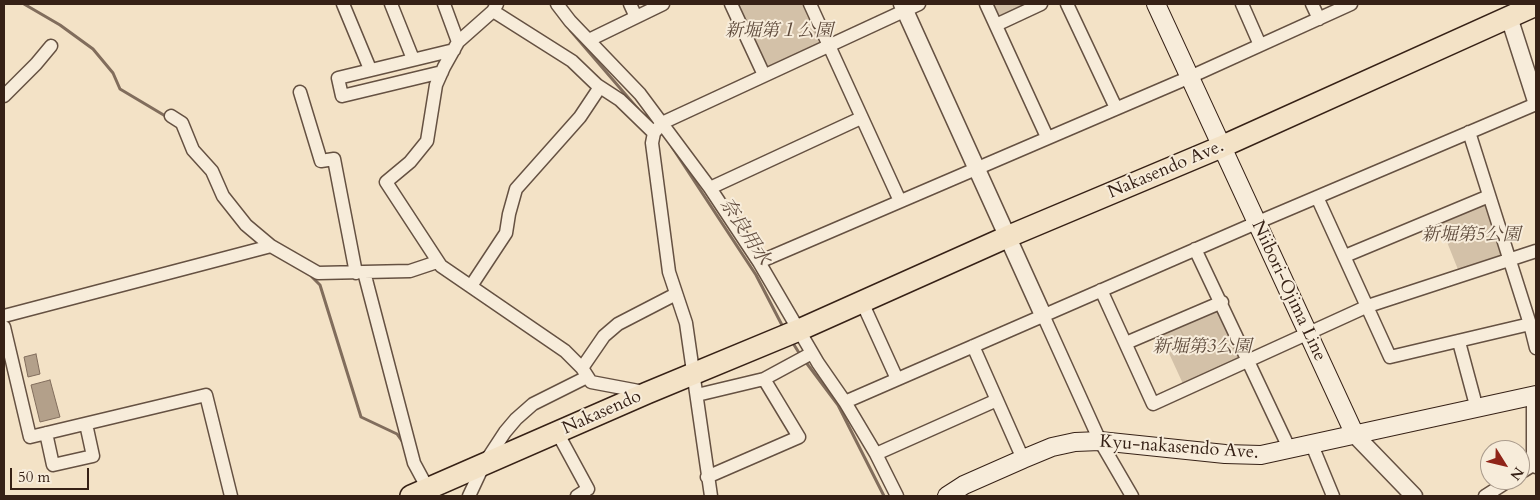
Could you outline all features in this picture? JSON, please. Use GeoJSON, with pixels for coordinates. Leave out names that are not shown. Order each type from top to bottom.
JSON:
{"type":"FeatureCollection","features":[{"type":"Feature","properties":{"kind":"highway","name":"Nakasendo Ave."},"geometry":{"type":"LineString","coordinates":[[791,333],[1007,237],[1221,147],[1507,11],[1536,5]]}},
{"type":"Feature","properties":{"kind":"highway","name":"Nakasendo"},"geometry":{"type":"LineString","coordinates":[[420,493],[647,393],[791,333]]}},
{"type":"Feature","properties":{"kind":"main road","name":"Niibori-Ojima Line"},"geometry":{"type":"LineString","coordinates":[[1156,4],[1355,435]]}},
{"type":"Feature","properties":{"kind":"main road","name":"Kyu-nakasendo Ave."},"geometry":{"type":"LineString","coordinates":[[947,496],[964,485],[1023,459],[1052,447],[1074,442],[1100,441],[1225,454],[1261,455],[1534,396]]}},
{"type":"Feature","properties":{"kind":"street"},"geometry":{"type":"LineString","coordinates":[[343,4],[370,69]]}},
{"type":"Feature","properties":{"kind":"street"},"geometry":{"type":"LineString","coordinates":[[391,4],[413,59]]}},
{"type":"Feature","properties":{"kind":"street"},"geometry":{"type":"LineString","coordinates":[[444,4],[456,46]]}},
{"type":"Feature","properties":{"kind":"street"},"geometry":{"type":"LineString","coordinates":[[557,4],[640,94],[710,188],[759,262],[804,357],[845,402],[876,454],[897,496]]}},
{"type":"Feature","properties":{"kind":"street"},"geometry":{"type":"LineString","coordinates":[[630,4],[636,17]]}},
{"type":"Feature","properties":{"kind":"street"},"geometry":{"type":"LineString","coordinates":[[589,40],[663,4]]}},
{"type":"Feature","properties":{"kind":"street"},"geometry":{"type":"LineString","coordinates":[[731,4],[764,75]]}},
{"type":"Feature","properties":{"kind":"street"},"geometry":{"type":"LineString","coordinates":[[810,4],[900,201]]}},
{"type":"Feature","properties":{"kind":"street"},"geometry":{"type":"LineString","coordinates":[[986,4],[1047,137]]}},
{"type":"Feature","properties":{"kind":"street"},"geometry":{"type":"LineString","coordinates":[[996,25],[1041,4]]}},
{"type":"Feature","properties":{"kind":"street"},"geometry":{"type":"LineString","coordinates":[[1066,4],[1116,108]]}},
{"type":"Feature","properties":{"kind":"street"},"geometry":{"type":"LineString","coordinates":[[1242,4],[1260,45]]}},
{"type":"Feature","properties":{"kind":"street"},"geometry":{"type":"LineString","coordinates":[[1312,4],[1319,19]]}},
{"type":"Feature","properties":{"kind":"street"},"geometry":{"type":"LineString","coordinates":[[759,262],[1352,4]]}},
{"type":"Feature","properties":{"kind":"street"},"geometry":{"type":"LineString","coordinates":[[711,496],[686,323],[669,272],[652,143],[654,133],[662,123],[908,6],[1007,237],[1100,441],[1131,496]]}},
{"type":"Feature","properties":{"kind":"street"},"geometry":{"type":"LineString","coordinates":[[647,393],[591,382],[565,351],[437,262],[386,182],[410,162],[427,141],[431,106],[436,85],[442,72],[456,46],[495,7],[572,62],[600,87],[620,100],[654,133]]}},
{"type":"Feature","properties":{"kind":"street"},"geometry":{"type":"LineString","coordinates":[[845,402],[1536,102],[1507,11]]}},
{"type":"Feature","properties":{"kind":"street"},"geometry":{"type":"LineString","coordinates":[[6,89],[36,64],[51,46]]}},
{"type":"Feature","properties":{"kind":"street"},"geometry":{"type":"LineString","coordinates":[[442,72],[342,96],[338,78],[456,46]]}},
{"type":"Feature","properties":{"kind":"street"},"geometry":{"type":"LineString","coordinates":[[471,286],[506,233],[508,214],[516,189],[580,118],[600,87]]}},
{"type":"Feature","properties":{"kind":"street"},"geometry":{"type":"LineString","coordinates":[[300,92],[321,161],[334,159],[360,272],[414,464],[420,493]]}},
{"type":"Feature","properties":{"kind":"street"},"geometry":{"type":"LineString","coordinates":[[171,116],[182,123],[193,150],[215,175],[223,196],[246,225],[271,246],[318,273],[410,271],[437,262]]}},
{"type":"Feature","properties":{"kind":"street"},"geometry":{"type":"LineString","coordinates":[[710,188],[861,118]]}},
{"type":"Feature","properties":{"kind":"street"},"geometry":{"type":"LineString","coordinates":[[1469,132],[1536,348]]}},
{"type":"Feature","properties":{"kind":"street"},"geometry":{"type":"LineString","coordinates":[[1345,256],[1489,196]]}},
{"type":"Feature","properties":{"kind":"street"},"geometry":{"type":"LineString","coordinates":[[1317,197],[1390,357],[1530,324]]}},
{"type":"Feature","properties":{"kind":"street"},"geometry":{"type":"LineString","coordinates":[[4,316],[271,246]]}},
{"type":"Feature","properties":{"kind":"street"},"geometry":{"type":"LineString","coordinates":[[1195,249],[1222,302],[1290,450]]}},
{"type":"Feature","properties":{"kind":"street"},"geometry":{"type":"LineString","coordinates":[[1101,290],[1153,404],[1368,306],[1536,250]]}},
{"type":"Feature","properties":{"kind":"street"},"geometry":{"type":"LineString","coordinates":[[469,496],[484,464],[516,419],[533,404],[584,373],[604,336],[618,324],[676,294]]}},
{"type":"Feature","properties":{"kind":"street"},"geometry":{"type":"LineString","coordinates":[[862,302],[897,379]]}},
{"type":"Feature","properties":{"kind":"street"},"geometry":{"type":"LineString","coordinates":[[1126,343],[1222,302]]}},
{"type":"Feature","properties":{"kind":"street"},"geometry":{"type":"LineString","coordinates":[[4,327],[30,437],[206,395],[231,496]]}},
{"type":"Feature","properties":{"kind":"street"},"geometry":{"type":"LineString","coordinates":[[1460,342],[1477,408]]}},
{"type":"Feature","properties":{"kind":"street"},"geometry":{"type":"LineString","coordinates":[[973,346],[1023,459]]}},
{"type":"Feature","properties":{"kind":"street"},"geometry":{"type":"LineString","coordinates":[[697,395],[764,379],[804,357]]}},
{"type":"Feature","properties":{"kind":"street"},"geometry":{"type":"LineString","coordinates":[[707,477],[799,437],[764,379]]}},
{"type":"Feature","properties":{"kind":"street"},"geometry":{"type":"LineString","coordinates":[[1534,396],[1535,466]]}},
{"type":"Feature","properties":{"kind":"street"},"geometry":{"type":"LineString","coordinates":[[876,454],[998,400]]}},
{"type":"Feature","properties":{"kind":"street"},"geometry":{"type":"LineString","coordinates":[[46,433],[53,465],[77,460],[93,456],[86,424]]}},
{"type":"Feature","properties":{"kind":"street"},"geometry":{"type":"LineString","coordinates":[[557,432],[588,489],[577,496]]}},
{"type":"Feature","properties":{"kind":"street"},"geometry":{"type":"LineString","coordinates":[[1355,435],[1414,496]]}},
{"type":"Feature","properties":{"kind":"street"},"geometry":{"type":"LineString","coordinates":[[1312,445],[1333,496]]}},
{"type":"Feature","properties":{"kind":"green space","name":"新堀第１公園"},"geometry":{"type":"Polygon","coordinates":[[[734,4],[805,4],[822,40],[820,45],[768,69],[764,67],[734,4]]]}},
{"type":"Feature","properties":{"kind":"green space"},"geometry":{"type":"Polygon","coordinates":[[[992,4],[1034,4],[1003,18],[998,16],[992,4]]]}},
{"type":"Feature","properties":{"kind":"green space","name":"新堀第5公園"},"geometry":{"type":"Polygon","coordinates":[[[1484,203],[1488,205],[1502,254],[1500,259],[1459,272],[1439,222],[1484,203]]]}},
{"type":"Feature","properties":{"kind":"green space","name":"新堀第3公園"},"geometry":{"type":"Polygon","coordinates":[[[1218,311],[1241,357],[1239,361],[1184,386],[1161,336],[1218,311]]]}},
{"type":"Feature","properties":{"kind":"shaded area"},"geometry":{"type":"Polygon","coordinates":[[[36,354],[40,374],[28,377],[24,357],[36,354]]]}},
{"type":"Feature","properties":{"kind":"shaded area"},"geometry":{"type":"Polygon","coordinates":[[[50,380],[60,417],[40,422],[31,385],[50,380]]]}},
{"type":"Feature","properties":{"kind":"waterway"},"geometry":{"type":"LineString","coordinates":[[24,4],[60,25],[93,49],[113,73],[120,89],[167,117]]}},
{"type":"Feature","properties":{"kind":"waterway","name":"奈良用水"},"geometry":{"type":"LineString","coordinates":[[570,30],[638,109]]}},
{"type":"Feature","properties":{"kind":"waterway","name":"奈良用水"},"geometry":{"type":"LineString","coordinates":[[672,147],[756,275],[784,329]]}},
{"type":"Feature","properties":{"kind":"waterway"},"geometry":{"type":"LineString","coordinates":[[312,277],[320,285],[361,417],[397,434],[402,441]]}},
{"type":"Feature","properties":{"kind":"waterway","name":"奈良用水"},"geometry":{"type":"LineString","coordinates":[[791,340],[801,356]]}},
{"type":"Feature","properties":{"kind":"waterway","name":"奈良用水"},"geometry":{"type":"LineString","coordinates":[[805,361],[838,405],[884,496]]}}]}
